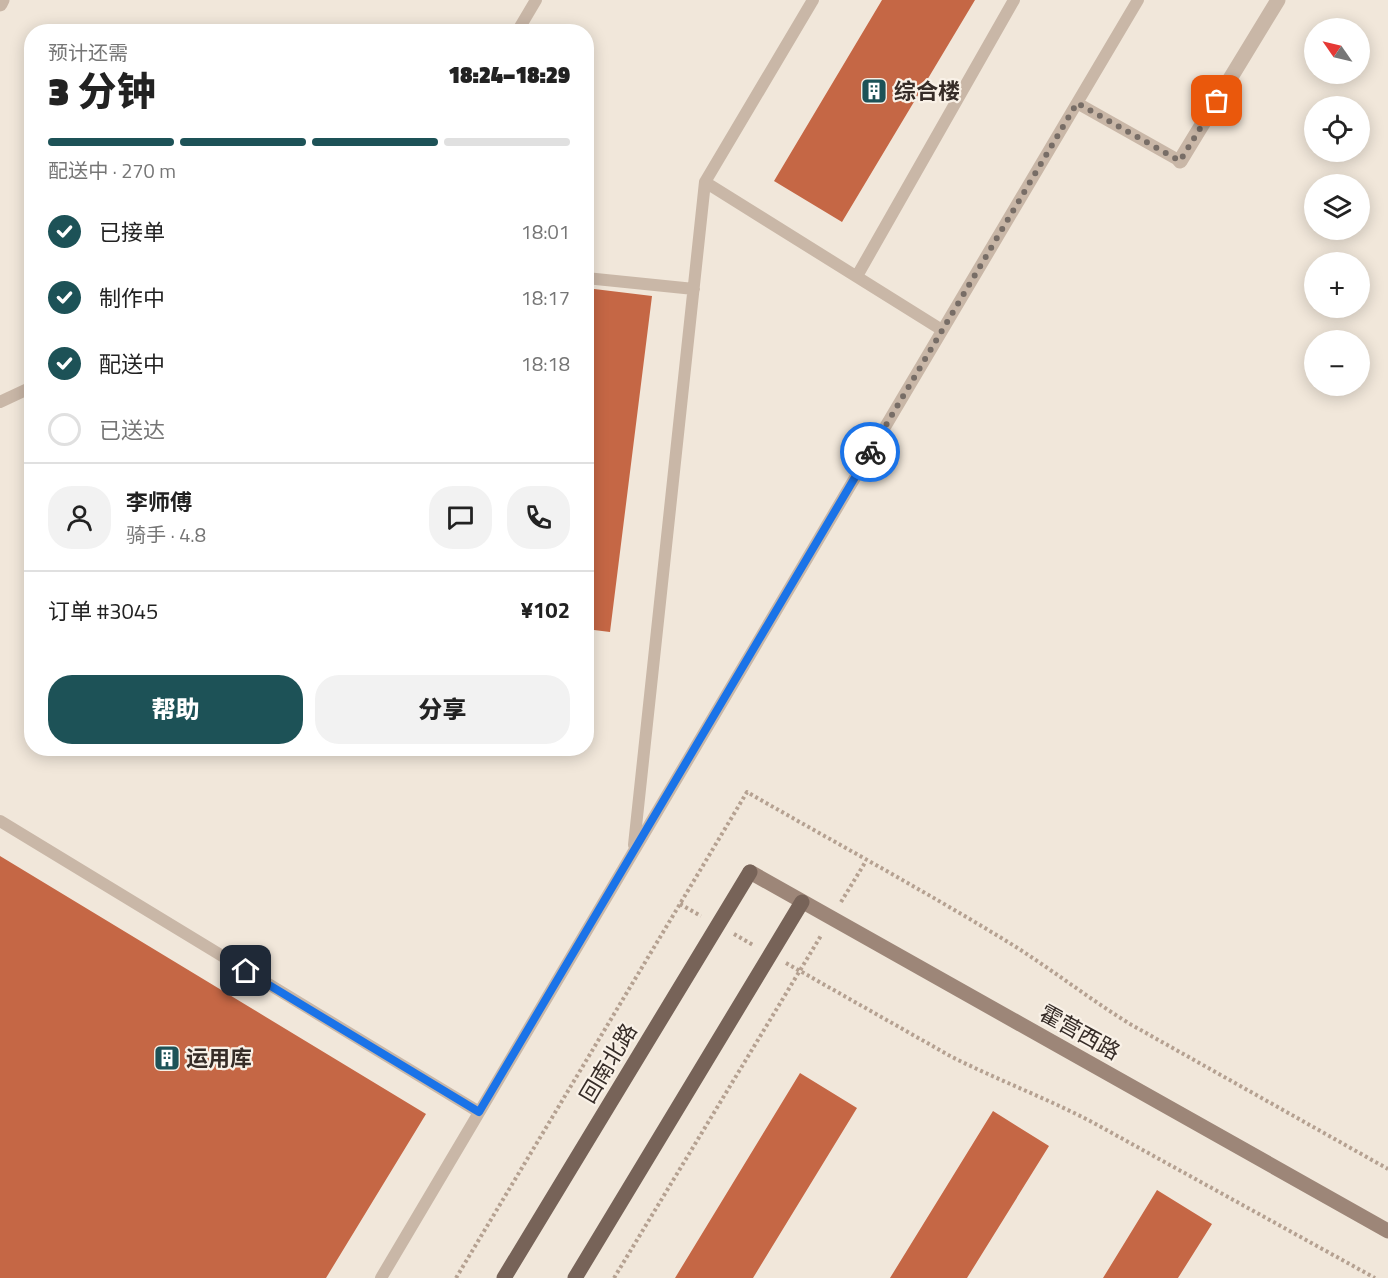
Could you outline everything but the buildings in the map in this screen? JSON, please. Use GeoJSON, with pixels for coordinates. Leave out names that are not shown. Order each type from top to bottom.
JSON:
{"type":"FeatureCollection","features":[{"type":"Feature","properties":{"kind":"main road","name":"回南北路"},"geometry":{"type":"LineString","coordinates":[[504,1278],[750,872]]}},
{"type":"Feature","properties":{"kind":"main road"},"geometry":{"type":"LineString","coordinates":[[575,1278],[802,902]]}},
{"type":"Feature","properties":{"kind":"street"},"geometry":{"type":"LineString","coordinates":[[0,4],[2,0]]}},
{"type":"Feature","properties":{"kind":"street"},"geometry":{"type":"LineString","coordinates":[[1180,161],[1278,0]]}},
{"type":"Feature","properties":{"kind":"street","name":"霍营西路"},"geometry":{"type":"LineString","coordinates":[[750,872],[1388,1231]]}},
{"type":"Feature","properties":{"kind":"lane"},"geometry":{"type":"LineString","coordinates":[[522,24],[536,0]]}},
{"type":"Feature","properties":{"kind":"lane"},"geometry":{"type":"LineString","coordinates":[[633,850],[705,182],[813,0]]}},
{"type":"Feature","properties":{"kind":"lane"},"geometry":{"type":"LineString","coordinates":[[857,276],[1014,0]]}},
{"type":"Feature","properties":{"kind":"lane"},"geometry":{"type":"LineString","coordinates":[[381,1278],[1138,0]]}},
{"type":"Feature","properties":{"kind":"lane"},"geometry":{"type":"LineString","coordinates":[[1077,103],[1180,161]]}},
{"type":"Feature","properties":{"kind":"lane"},"geometry":{"type":"LineString","coordinates":[[705,182],[942,330]]}},
{"type":"Feature","properties":{"kind":"lane"},"geometry":{"type":"LineString","coordinates":[[594,279],[694,289]]}},
{"type":"Feature","properties":{"kind":"lane"},"geometry":{"type":"LineString","coordinates":[[0,402],[24,391]]}},
{"type":"Feature","properties":{"kind":"lane"},"geometry":{"type":"LineString","coordinates":[[0,821],[479,1112]]}},
{"type":"Feature","properties":{"kind":"path"},"geometry":{"type":"LineString","coordinates":[[456,1278],[747,792],[1008,942],[1130,1024],[1388,1168]]}},
{"type":"Feature","properties":{"kind":"path"},"geometry":{"type":"LineString","coordinates":[[614,1278],[795,978]]}},
{"type":"Feature","properties":{"kind":"path"},"geometry":{"type":"LineString","coordinates":[[834,991],[952,1057],[1054,1102],[1092,1122],[1375,1278]]}},
{"type":"Feature","properties":{"kind":"way so far"},"geometry":{"type":"LineString","coordinates":[[870,452],[1077,103],[1180,161],[1217,101]]}},
{"type":"Feature","properties":{"kind":"place","name":"综合楼"},"geometry":{"type":"Point","coordinates":[874,91]}},
{"type":"Feature","properties":{"kind":"place","name":"运用库"},"geometry":{"type":"Point","coordinates":[167,1058]}},
{"type":"Feature","properties":{"kind":"route"},"geometry":{"type":"LineString","coordinates":[[246,971],[479,1112],[870,452]]}}]}
